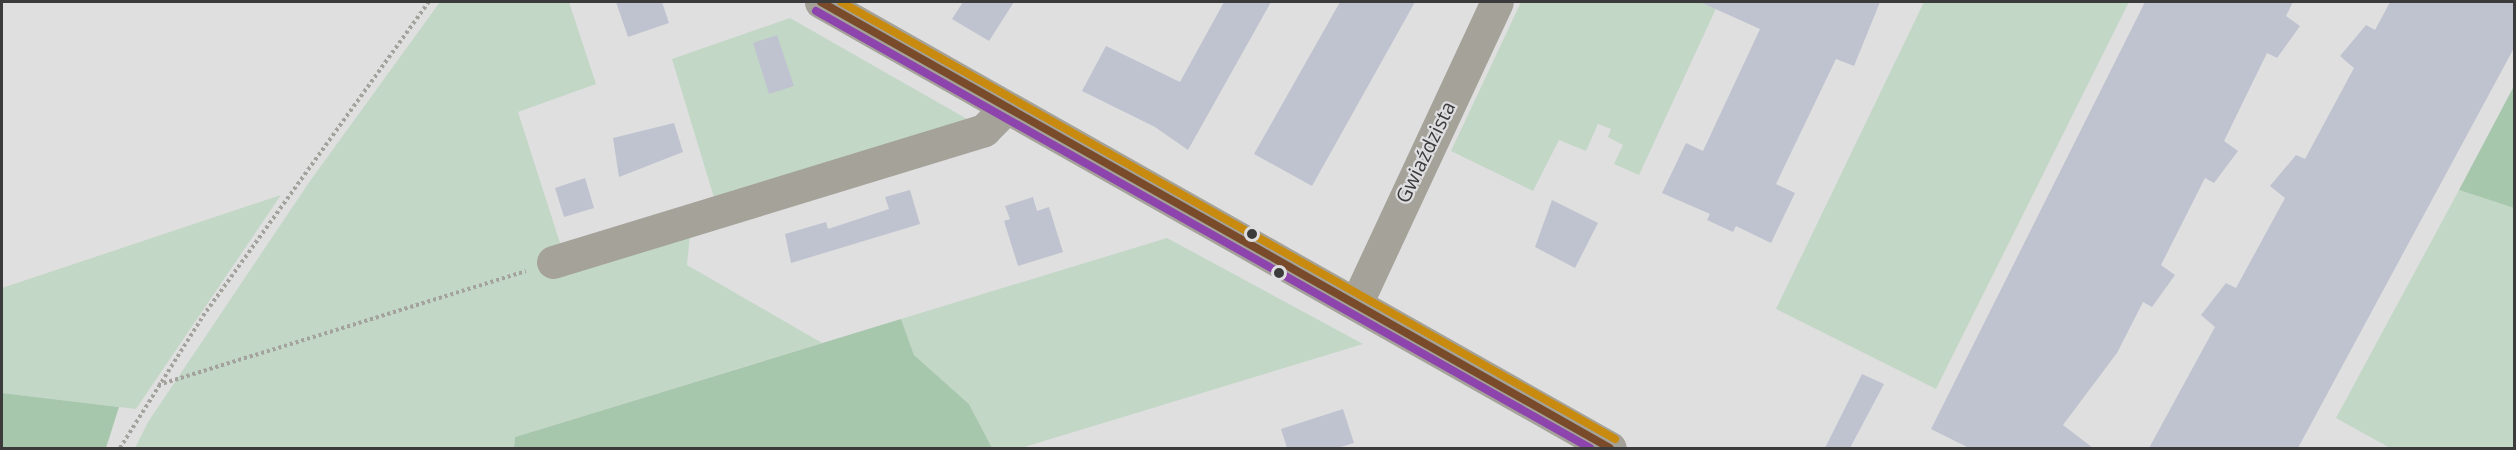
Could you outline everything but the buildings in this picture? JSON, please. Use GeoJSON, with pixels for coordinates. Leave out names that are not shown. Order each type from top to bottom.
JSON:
{"type":"FeatureCollection","features":[{"type":"Feature","properties":{"kind":"street"},"geometry":{"type":"LineString","coordinates":[[821,2],[1610,448]]}},
{"type":"Feature","properties":{"kind":"street","name":"Gwiaździsta"},"geometry":{"type":"LineString","coordinates":[[1356,304],[1497,2]]}},
{"type":"Feature","properties":{"kind":"street"},"geometry":{"type":"LineString","coordinates":[[553,262],[984,130],[1006,108]]}},
{"type":"Feature","properties":{"kind":"path"},"geometry":{"type":"LineString","coordinates":[[120,448],[158,385],[429,2]]}},
{"type":"Feature","properties":{"kind":"path"},"geometry":{"type":"LineString","coordinates":[[158,385],[553,262]]}},
{"type":"Feature","properties":{"kind":"green space"},"geometry":{"type":"Polygon","coordinates":[[[440,2],[569,2],[596,84],[518,112],[560,243],[690,235],[687,265],[822,343],[515,437],[514,448],[135,448],[148,422],[310,181],[440,2]]]}},
{"type":"Feature","properties":{"kind":"green space"},"geometry":{"type":"Polygon","coordinates":[[[1521,2],[1719,2],[1639,175],[1614,164],[1623,145],[1608,137],[1611,129],[1598,124],[1586,151],[1559,140],[1533,191],[1451,151],[1521,2]]]}},
{"type":"Feature","properties":{"kind":"green space"},"geometry":{"type":"Polygon","coordinates":[[[1924,2],[2129,2],[1936,389],[1776,309],[1924,2]]]}},
{"type":"Feature","properties":{"kind":"green space"},"geometry":{"type":"Polygon","coordinates":[[[790,18],[967,119],[715,201],[672,59],[790,18]]]}},
{"type":"Feature","properties":{"kind":"green space"},"geometry":{"type":"Polygon","coordinates":[[[2514,86],[2514,208],[2459,190],[2514,86]]]}},
{"type":"Feature","properties":{"kind":"green space"},"geometry":{"type":"Polygon","coordinates":[[[2459,190],[2514,208],[2514,448],[2390,448],[2336,418],[2459,190]]]}},
{"type":"Feature","properties":{"kind":"green space"},"geometry":{"type":"Polygon","coordinates":[[[281,195],[136,409],[2,393],[2,288],[281,195]]]}},
{"type":"Feature","properties":{"kind":"green space"},"geometry":{"type":"Polygon","coordinates":[[[1167,238],[1363,344],[1021,448],[992,448],[969,404],[914,355],[901,319],[1167,238]]]}},
{"type":"Feature","properties":{"kind":"green space"},"geometry":{"type":"Polygon","coordinates":[[[901,319],[914,355],[969,404],[992,448],[514,448],[515,437],[901,319]]]}},
{"type":"Feature","properties":{"kind":"green space"},"geometry":{"type":"Polygon","coordinates":[[[2,393],[119,407],[106,448],[2,448],[2,393]]]}},
{"type":"Feature","properties":{"kind":"transit line"},"geometry":{"type":"LineString","coordinates":[[821,2],[1610,448]]}},
{"type":"Feature","properties":{"kind":"transit line"},"geometry":{"type":"LineString","coordinates":[[841,2],[1615,439]]}},
{"type":"Feature","properties":{"kind":"transit line"},"geometry":{"type":"LineString","coordinates":[[816,11],[1590,448]]}}]}
